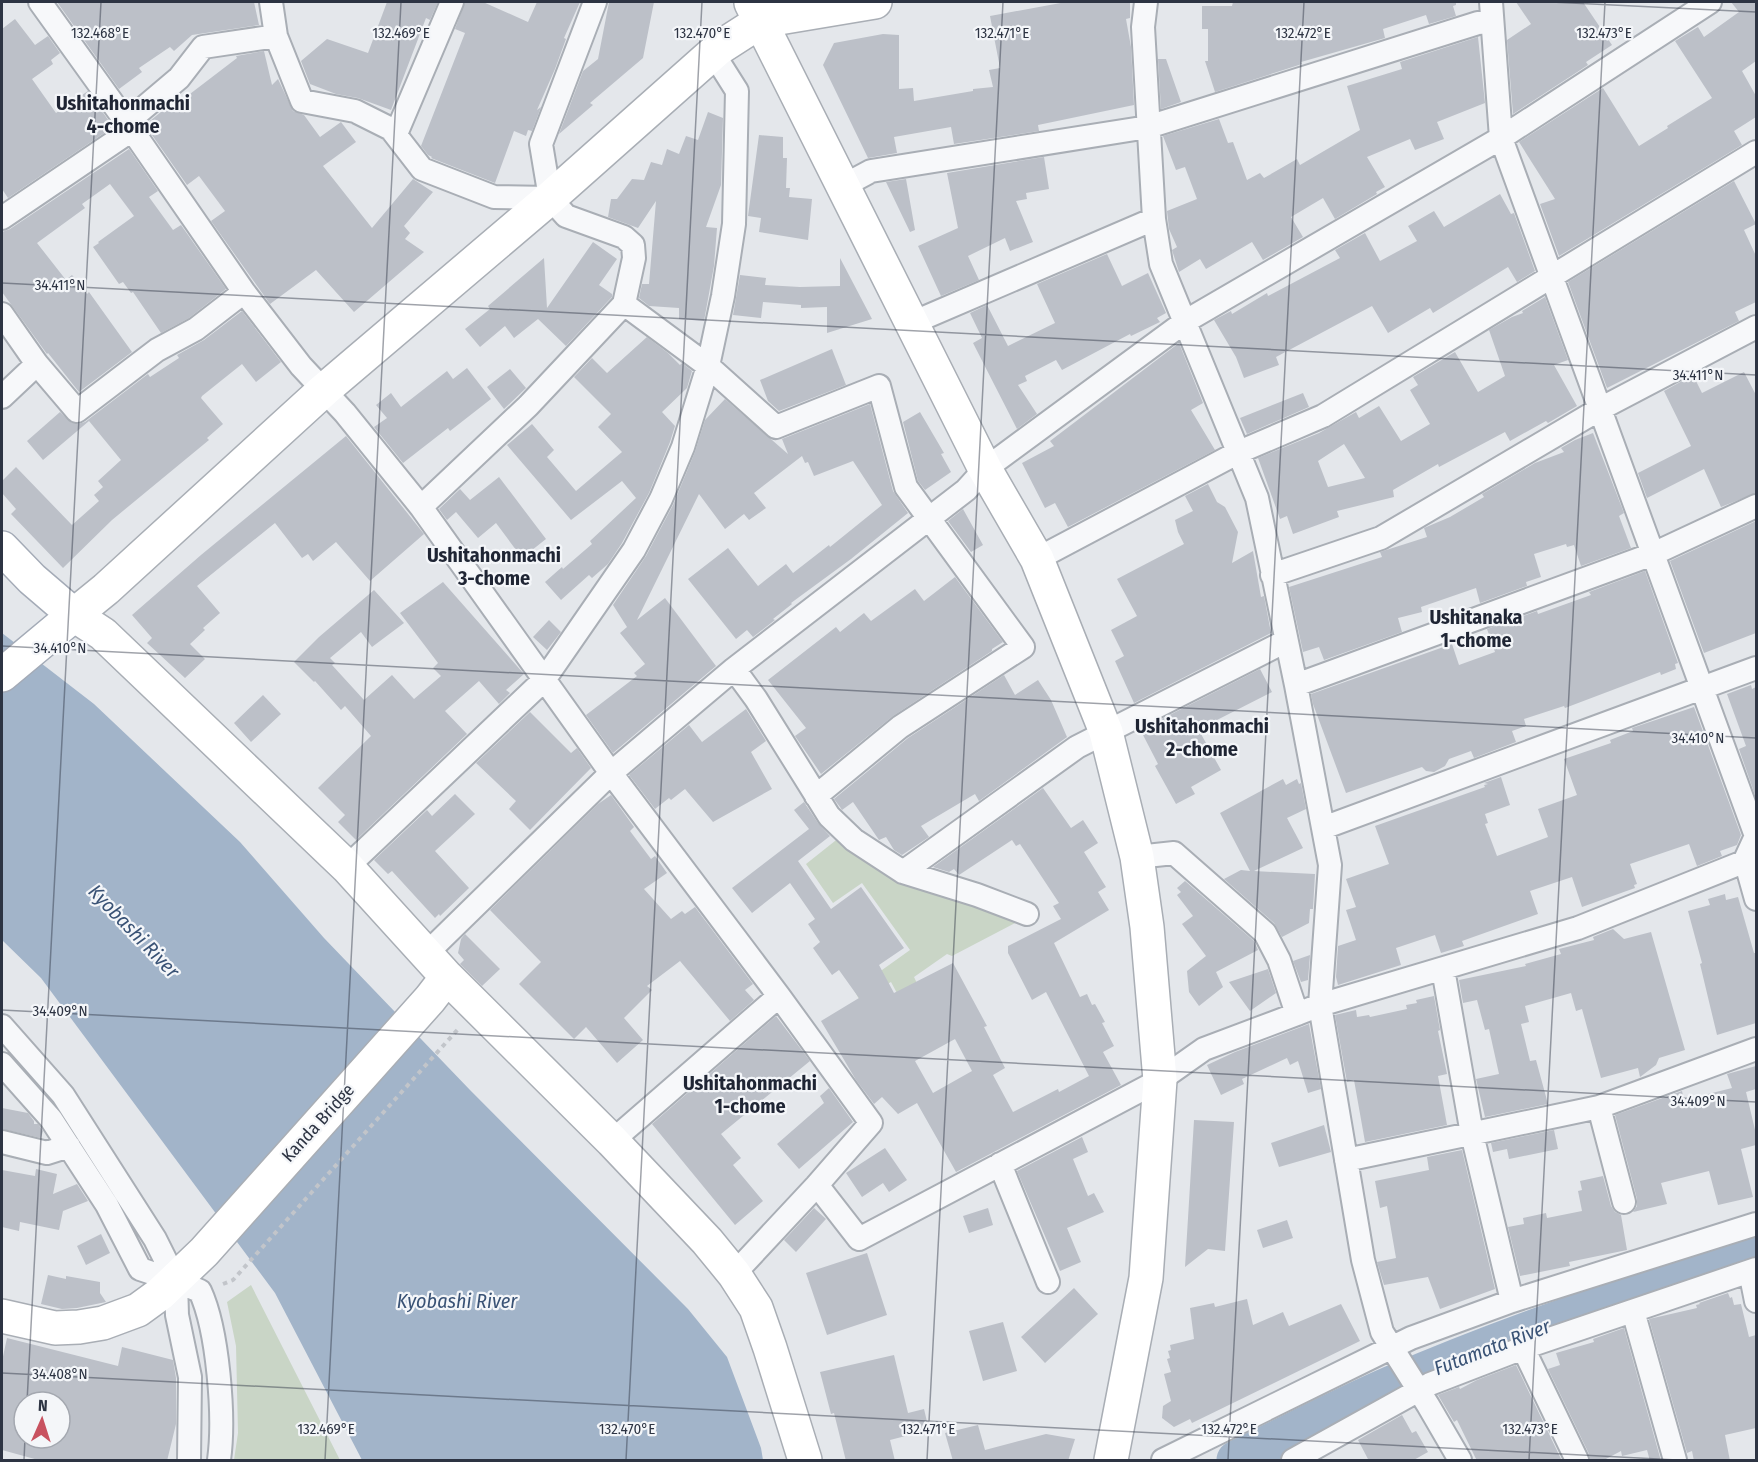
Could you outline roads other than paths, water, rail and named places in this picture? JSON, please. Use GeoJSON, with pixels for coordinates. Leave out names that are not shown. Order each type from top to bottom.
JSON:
{"type":"FeatureCollection","features":[{"type":"Feature","properties":{"kind":"street"},"geometry":{"type":"LineString","coordinates":[[40,2],[130,126],[244,292],[301,366],[324,390],[421,507],[611,773],[779,996],[871,1124],[734,1274]]}},
{"type":"Feature","properties":{"kind":"street"},"geometry":{"type":"LineString","coordinates":[[271,2],[276,36],[302,101],[355,111],[391,129],[422,169],[494,197],[550,198]]}},
{"type":"Feature","properties":{"kind":"street"},"geometry":{"type":"LineString","coordinates":[[396,134],[452,2]]}},
{"type":"Feature","properties":{"kind":"street"},"geometry":{"type":"LineString","coordinates":[[421,507],[528,406],[624,304],[634,258],[633,245],[624,237],[566,216],[550,198],[541,144],[595,2]]}},
{"type":"Feature","properties":{"kind":"street"},"geometry":{"type":"LineString","coordinates":[[2,675],[106,589],[324,390],[550,198],[713,53],[755,11],[875,2]]}},
{"type":"Feature","properties":{"kind":"street"},"geometry":{"type":"LineString","coordinates":[[1146,2],[1143,27],[1148,127],[1154,219],[1161,264],[1257,498],[1330,865],[1320,1005],[1363,1260],[1382,1332],[1460,1461]]}},
{"type":"Feature","properties":{"kind":"street"},"geometry":{"type":"LineString","coordinates":[[436,966],[611,773],[734,669],[966,490],[986,469],[1186,321],[1501,138],[1710,2]]}},
{"type":"Feature","properties":{"kind":"street"},"geometry":{"type":"LineString","coordinates":[[755,11],[986,469],[1037,559],[1106,732],[1137,857],[1147,927],[1160,1080],[1146,1278],[1111,1461]]}},
{"type":"Feature","properties":{"kind":"street"},"geometry":{"type":"LineString","coordinates":[[843,186],[871,171],[1148,127],[1478,23],[1491,12]]}},
{"type":"Feature","properties":{"kind":"street"},"geometry":{"type":"LineString","coordinates":[[1491,12],[1501,138],[1756,836],[1751,858],[1756,899]]}},
{"type":"Feature","properties":{"kind":"street"},"geometry":{"type":"LineString","coordinates":[[2,218],[130,126],[179,78],[203,47],[276,36]]}},
{"type":"Feature","properties":{"kind":"street"},"geometry":{"type":"LineString","coordinates":[[347,867],[544,680],[634,550],[661,500],[683,447],[708,366],[723,296],[734,224],[736,91],[713,53]]}},
{"type":"Feature","properties":{"kind":"street"},"geometry":{"type":"LineString","coordinates":[[1037,559],[1239,452],[1323,416],[1756,152]]}},
{"type":"Feature","properties":{"kind":"street"},"geometry":{"type":"LineString","coordinates":[[912,323],[1154,219]]}},
{"type":"Feature","properties":{"kind":"street"},"geometry":{"type":"LineString","coordinates":[[2,314],[37,364],[77,411],[157,350],[196,329],[244,292]]}},
{"type":"Feature","properties":{"kind":"street"},"geometry":{"type":"LineString","coordinates":[[624,304],[708,366],[776,427],[879,386],[906,487],[1023,647],[900,727],[816,796]]}},
{"type":"Feature","properties":{"kind":"street"},"geometry":{"type":"LineString","coordinates":[[1272,575],[1381,538],[1600,409],[1756,327]]}},
{"type":"Feature","properties":{"kind":"street"},"geometry":{"type":"LineString","coordinates":[[2,397],[37,364]]}},
{"type":"Feature","properties":{"kind":"street"},"geometry":{"type":"LineString","coordinates":[[1296,685],[1653,554],[1756,506]]}},
{"type":"Feature","properties":{"kind":"street"},"geometry":{"type":"LineString","coordinates":[[2,548],[32,579],[63,624],[103,634],[347,867],[436,966],[677,1207],[734,1274],[756,1308],[805,1461]]}},
{"type":"Feature","properties":{"kind":"street"},"geometry":{"type":"LineString","coordinates":[[903,872],[1077,747],[1286,641]]}},
{"type":"Feature","properties":{"kind":"street"},"geometry":{"type":"LineString","coordinates":[[1323,828],[1756,668]]}},
{"type":"Feature","properties":{"kind":"street"},"geometry":{"type":"LineString","coordinates":[[734,669],[756,699],[829,816],[854,840],[903,872],[977,895],[1027,915]]}},
{"type":"Feature","properties":{"kind":"street"},"geometry":{"type":"LineString","coordinates":[[1137,857],[1174,853],[1264,933],[1279,960],[1297,1014]]}},
{"type":"Feature","properties":{"kind":"street"},"geometry":{"type":"LineString","coordinates":[[817,1185],[859,1239],[1160,1080],[1204,1049],[1320,1005],[1578,928],[1751,858]]}},
{"type":"Feature","properties":{"kind":"street","name":"Kanda Bridge"},"geometry":{"type":"LineString","coordinates":[[2,1316],[55,1328],[103,1323],[138,1311],[176,1281],[426,1005],[436,966]]}},
{"type":"Feature","properties":{"kind":"street"},"geometry":{"type":"LineString","coordinates":[[1443,969],[1473,1134],[1512,1301]]}},
{"type":"Feature","properties":{"kind":"street"},"geometry":{"type":"LineString","coordinates":[[612,1142],[779,996]]}},
{"type":"Feature","properties":{"kind":"street"},"geometry":{"type":"LineString","coordinates":[[2,1026],[63,1095],[155,1239],[176,1281],[177,1315],[190,1377],[189,1461]]}},
{"type":"Feature","properties":{"kind":"street"},"geometry":{"type":"LineString","coordinates":[[1346,1160],[1599,1107],[1756,1049]]}},
{"type":"Feature","properties":{"kind":"street"},"geometry":{"type":"LineString","coordinates":[[2,1064],[51,1119],[107,1205],[140,1269],[200,1291],[215,1347],[222,1434],[219,1461]]}},
{"type":"Feature","properties":{"kind":"street"},"geometry":{"type":"LineString","coordinates":[[1599,1107],[1624,1202]]}},
{"type":"Feature","properties":{"kind":"street"},"geometry":{"type":"LineString","coordinates":[[2,1142],[47,1153],[69,1146]]}},
{"type":"Feature","properties":{"kind":"street"},"geometry":{"type":"LineString","coordinates":[[1000,1164],[1048,1282]]}},
{"type":"Feature","properties":{"kind":"street"},"geometry":{"type":"LineString","coordinates":[[1163,1461],[1394,1351],[1512,1301],[1756,1224]]}},
{"type":"Feature","properties":{"kind":"street"},"geometry":{"type":"LineString","coordinates":[[1293,1461],[1415,1385],[1753,1270],[1756,1301]]}},
{"type":"Feature","properties":{"kind":"street"},"geometry":{"type":"LineString","coordinates":[[1633,1311],[1675,1461]]}},
{"type":"Feature","properties":{"kind":"street"},"geometry":{"type":"LineString","coordinates":[[1523,1348],[1577,1461]]}},
{"type":"Feature","properties":{"kind":"water","name":"Kyobashi River"},"geometry":{"type":"Polygon","coordinates":[[[2,633],[94,704],[240,842],[324,938],[470,1090],[688,1309],[727,1357],[761,1448],[763,1460],[362,1460],[275,1293],[41,978],[2,940],[2,633]]]}},
{"type":"Feature","properties":{"kind":"waterway","name":"Futamata River"},"geometry":{"type":"LineString","coordinates":[[1236,1460],[1333,1412],[1436,1366],[1618,1299],[1756,1255]]}},
{"type":"Feature","properties":{"kind":"district","name":"Ushitahonmachi 4-chome"},"geometry":{"type":"Point","coordinates":[123,114]}},
{"type":"Feature","properties":{"kind":"district","name":"Ushitahonmachi 3-chome"},"geometry":{"type":"Point","coordinates":[494,566]}},
{"type":"Feature","properties":{"kind":"district","name":"Ushitanaka 1-chome"},"geometry":{"type":"Point","coordinates":[1476,628]}},
{"type":"Feature","properties":{"kind":"district","name":"Ushitahonmachi 2-chome"},"geometry":{"type":"Point","coordinates":[1202,738]}},
{"type":"Feature","properties":{"kind":"district","name":"Ushitahonmachi 1-chome"},"geometry":{"type":"Point","coordinates":[750,1094]}}]}
